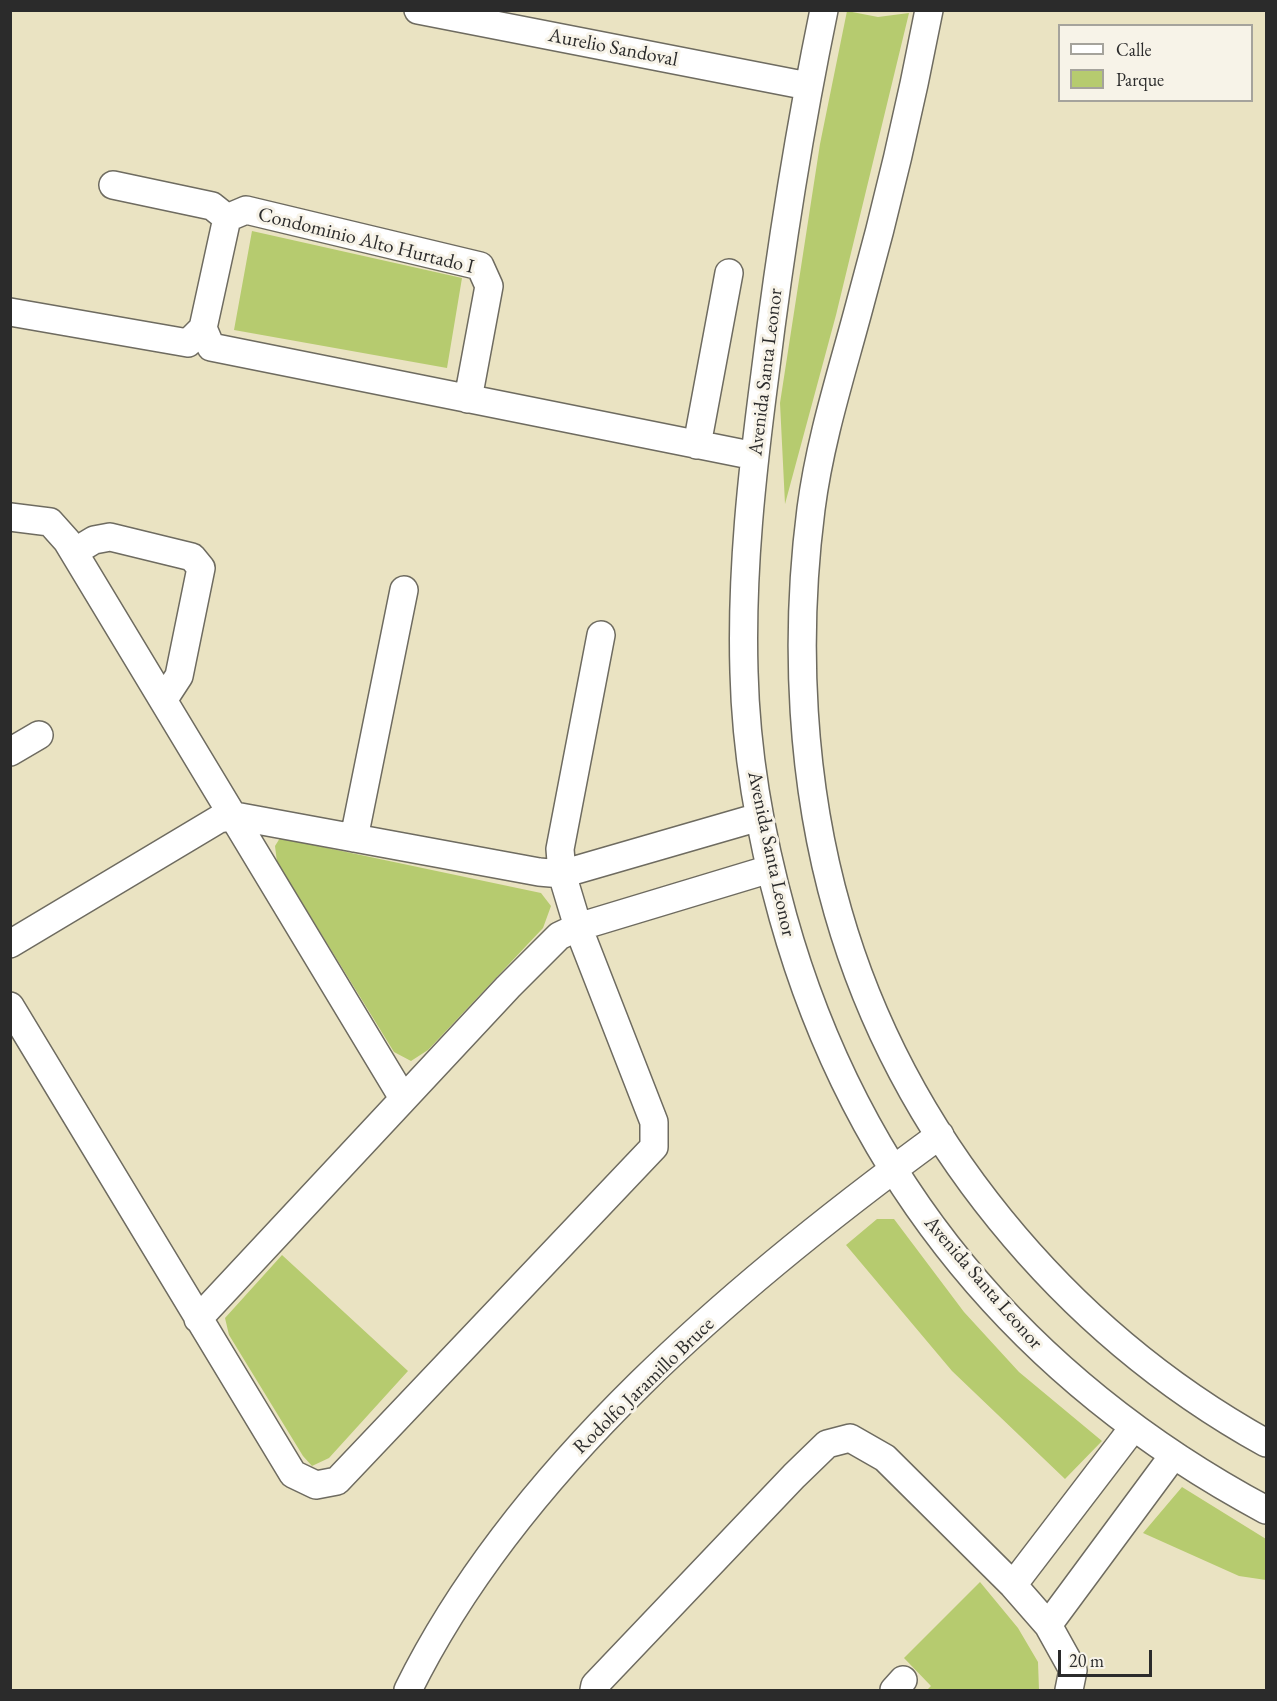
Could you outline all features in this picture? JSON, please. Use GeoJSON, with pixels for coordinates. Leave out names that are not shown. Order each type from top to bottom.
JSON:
{"type":"FeatureCollection","features":[{"type":"Feature","properties":{"kind":"street","name":"Aurelio Sandoval"},"geometry":{"type":"LineString","coordinates":[[417,10],[808,86]]}},
{"type":"Feature","properties":{"kind":"street","name":"Avenida Santa Leonor"},"geometry":{"type":"LineString","coordinates":[[824,10],[808,86],[773,306],[747,537],[743,619],[749,747],[759,817],[770,869],[794,955],[818,1022],[846,1087],[892,1170],[950,1251],[1018,1327],[1064,1371],[1132,1428],[1173,1456],[1266,1510]]}},
{"type":"Feature","properties":{"kind":"street"},"geometry":{"type":"LineString","coordinates":[[929,10],[883,216],[821,450],[805,562],[803,625],[808,748],[825,862],[838,913],[874,1011],[940,1135],[1011,1233],[1083,1310],[1164,1378],[1207,1408],[1266,1443]]}},
{"type":"Feature","properties":{"kind":"street"},"geometry":{"type":"LineString","coordinates":[[113,185],[212,206],[228,218]]}},
{"type":"Feature","properties":{"kind":"street","name":"Condominio Alto Hurtado I"},"geometry":{"type":"LineString","coordinates":[[203,328],[228,218],[246,210],[480,266],[489,286],[468,399]]}},
{"type":"Feature","properties":{"kind":"street"},"geometry":{"type":"LineString","coordinates":[[697,445],[729,273]]}},
{"type":"Feature","properties":{"kind":"street"},"geometry":{"type":"LineString","coordinates":[[10,312],[188,343],[203,328],[211,347],[755,456]]}},
{"type":"Feature","properties":{"kind":"street"},"geometry":{"type":"LineString","coordinates":[[10,517],[50,522],[74,552],[404,1098]]}},
{"type":"Feature","properties":{"kind":"street"},"geometry":{"type":"LineString","coordinates":[[74,552],[94,540],[110,537],[192,557],[201,568],[179,676],[164,699]]}},
{"type":"Feature","properties":{"kind":"street"},"geometry":{"type":"LineString","coordinates":[[354,838],[404,590]]}},
{"type":"Feature","properties":{"kind":"street"},"geometry":{"type":"LineString","coordinates":[[10,1006],[293,1474],[316,1485],[337,1481],[654,1147],[654,1122],[578,927],[562,874],[560,849],[601,635]]}},
{"type":"Feature","properties":{"kind":"street"},"geometry":{"type":"LineString","coordinates":[[10,752],[39,735]]}},
{"type":"Feature","properties":{"kind":"street"},"geometry":{"type":"LineString","coordinates":[[10,944],[219,819],[235,816],[539,872],[562,874],[759,817]]}},
{"type":"Feature","properties":{"kind":"street"},"geometry":{"type":"LineString","coordinates":[[198,1319],[559,936],[578,927],[770,869]]}},
{"type":"Feature","properties":{"kind":"street","name":"Rodolfo Jaramillo Bruce"},"geometry":{"type":"LineString","coordinates":[[408,1690],[472,1580],[508,1530],[554,1475],[643,1383],[775,1263],[940,1135]]}},
{"type":"Feature","properties":{"kind":"street"},"geometry":{"type":"LineString","coordinates":[[1013,1585],[1132,1428]]}},
{"type":"Feature","properties":{"kind":"street"},"geometry":{"type":"LineString","coordinates":[[594,1690],[595,1685],[794,1476],[827,1444],[850,1438],[885,1458],[1013,1585],[1048,1625],[1072,1670],[1069,1690]]}},
{"type":"Feature","properties":{"kind":"street"},"geometry":{"type":"LineString","coordinates":[[1048,1625],[1173,1456]]}},
{"type":"Feature","properties":{"kind":"green space"},"geometry":{"type":"Polygon","coordinates":[[[847,11],[878,17],[909,13],[836,315],[785,504],[780,403],[820,144],[847,11]]]}},
{"type":"Feature","properties":{"kind":"green space"},"geometry":{"type":"Polygon","coordinates":[[[252,231],[462,278],[447,368],[234,330],[252,231]]]}},
{"type":"Feature","properties":{"kind":"green space"},"geometry":{"type":"Polygon","coordinates":[[[280,838],[541,893],[551,906],[543,928],[428,1050],[411,1061],[394,1052],[277,862],[275,846],[280,838]]]}},
{"type":"Feature","properties":{"kind":"green space"},"geometry":{"type":"Polygon","coordinates":[[[877,1219],[894,1219],[964,1312],[1019,1372],[1102,1441],[1065,1479],[952,1371],[846,1245],[877,1219]]]}},
{"type":"Feature","properties":{"kind":"green space"},"geometry":{"type":"Polygon","coordinates":[[[282,1255],[408,1371],[329,1458],[312,1466],[303,1456],[229,1335],[225,1318],[282,1255]]]}},
{"type":"Feature","properties":{"kind":"green space"},"geometry":{"type":"Polygon","coordinates":[[[1182,1487],[1266,1539],[1266,1580],[1239,1576],[1143,1533],[1182,1487]]]}},
{"type":"Feature","properties":{"kind":"green space"},"geometry":{"type":"Polygon","coordinates":[[[980,1582],[1018,1628],[1038,1662],[1039,1690],[927,1690],[931,1686],[904,1658],[980,1582]]]}}]}
